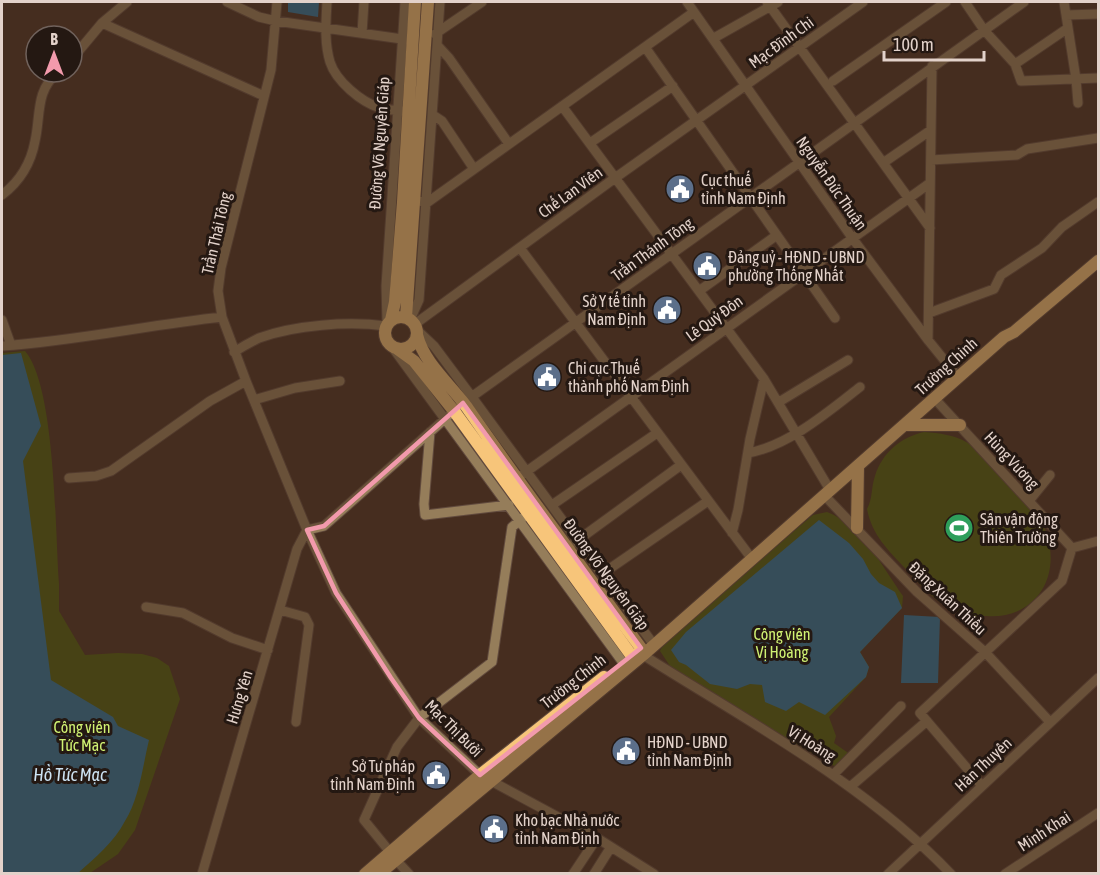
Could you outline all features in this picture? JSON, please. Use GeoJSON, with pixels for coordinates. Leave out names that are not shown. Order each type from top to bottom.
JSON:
{"type":"FeatureCollection","features":[{"type":"Feature","properties":{"kind":"main road","name":"Đường Võ Nguyên Giáp"},"geometry":{"type":"LineString","coordinates":[[388,323],[394,302],[409,201],[420,41],[415,2]]}},
{"type":"Feature","properties":{"kind":"main road","name":"Đường Võ Nguyên Giáp"},"geometry":{"type":"LineString","coordinates":[[428,2],[403,111],[413,325],[424,354],[525,517],[639,653]]}},
{"type":"Feature","properties":{"kind":"main road","name":"Trường Chinh"},"geometry":{"type":"LineString","coordinates":[[1004,337],[1009,329],[1098,253]]}},
{"type":"Feature","properties":{"kind":"main road","name":"Trường Chinh"},"geometry":{"type":"LineString","coordinates":[[379,873],[393,856],[480,775],[639,653],[798,520],[1004,337],[1014,332],[1098,261]]}},
{"type":"Feature","properties":{"kind":"main road"},"geometry":{"type":"LineString","coordinates":[[401,316],[413,325],[412,345],[407,348],[394,347],[385,338],[388,323],[401,316]]}},
{"type":"Feature","properties":{"kind":"main road","name":"Đường Võ Nguyên Giáp"},"geometry":{"type":"LineString","coordinates":[[394,347],[414,361],[458,407],[516,479],[567,548],[639,653]]}},
{"type":"Feature","properties":{"kind":"main road"},"geometry":{"type":"LineString","coordinates":[[904,425],[960,425]]}},
{"type":"Feature","properties":{"kind":"main road"},"geometry":{"type":"LineString","coordinates":[[857,528],[858,466]]}},
{"type":"Feature","properties":{"kind":"main road","name":"Trường Chinh"},"geometry":{"type":"LineString","coordinates":[[365,873],[393,856],[492,780],[749,555],[794,517],[801,515]]}},
{"type":"Feature","properties":{"kind":"street"},"geometry":{"type":"LineString","coordinates":[[84,45],[102,23],[127,2]]}},
{"type":"Feature","properties":{"kind":"street"},"geometry":{"type":"LineString","coordinates":[[227,2],[259,17],[276,21],[420,41],[438,32],[482,2]]}},
{"type":"Feature","properties":{"kind":"street","name":"Trần Thái Tông"},"geometry":{"type":"LineString","coordinates":[[277,2],[271,70],[221,268],[218,291],[222,317],[234,352],[308,530]]}},
{"type":"Feature","properties":{"kind":"street"},"geometry":{"type":"LineString","coordinates":[[327,2],[326,28],[330,64],[343,82],[364,100],[381,109],[403,111]]}},
{"type":"Feature","properties":{"kind":"street"},"geometry":{"type":"LineString","coordinates":[[362,33],[364,2]]}},
{"type":"Feature","properties":{"kind":"street","name":"Đường Võ Nguyên Giáp"},"geometry":{"type":"LineString","coordinates":[[405,2],[420,41],[433,115],[409,201]]}},
{"type":"Feature","properties":{"kind":"street"},"geometry":{"type":"LineString","coordinates":[[438,32],[440,2]]}},
{"type":"Feature","properties":{"kind":"street","name":"Nguyễn Đức Thuận"},"geometry":{"type":"LineString","coordinates":[[687,2],[853,239],[958,377]]}},
{"type":"Feature","properties":{"kind":"street","name":"Mạc Đĩnh Chi"},"geometry":{"type":"LineString","coordinates":[[746,86],[863,2]]}},
{"type":"Feature","properties":{"kind":"street"},"geometry":{"type":"LineString","coordinates":[[834,81],[945,2]]}},
{"type":"Feature","properties":{"kind":"street"},"geometry":{"type":"LineString","coordinates":[[965,2],[984,30],[1014,64],[1021,81],[1098,78]]}},
{"type":"Feature","properties":{"kind":"street","name":"Trần Thánh Tông"},"geometry":{"type":"LineString","coordinates":[[308,530],[324,526],[458,407],[1024,2]]}},
{"type":"Feature","properties":{"kind":"street"},"geometry":{"type":"LineString","coordinates":[[1064,2],[1076,79],[1077,104]]}},
{"type":"Feature","properties":{"kind":"street"},"geometry":{"type":"LineString","coordinates":[[714,38],[772,3],[799,46],[930,228]]}},
{"type":"Feature","properties":{"kind":"street"},"geometry":{"type":"LineString","coordinates":[[409,201],[474,169],[694,12]]}},
{"type":"Feature","properties":{"kind":"street"},"geometry":{"type":"LineString","coordinates":[[1066,15],[1098,14]]}},
{"type":"Feature","properties":{"kind":"street"},"geometry":{"type":"LineString","coordinates":[[102,23],[264,96]]}},
{"type":"Feature","properties":{"kind":"street"},"geometry":{"type":"LineString","coordinates":[[1014,64],[1068,28]]}},
{"type":"Feature","properties":{"kind":"street"},"geometry":{"type":"LineString","coordinates":[[420,41],[509,144]]}},
{"type":"Feature","properties":{"kind":"street"},"geometry":{"type":"LineString","coordinates":[[645,46],[835,318]]}},
{"type":"Feature","properties":{"kind":"street"},"geometry":{"type":"LineString","coordinates":[[928,340],[932,66]]}},
{"type":"Feature","properties":{"kind":"street"},"geometry":{"type":"LineString","coordinates":[[2,195],[15,185],[31,155],[36,140],[40,98],[46,84]]}},
{"type":"Feature","properties":{"kind":"street"},"geometry":{"type":"LineString","coordinates":[[590,143],[673,86]]}},
{"type":"Feature","properties":{"kind":"street","name":"Chế Lan Viên"},"geometry":{"type":"LineString","coordinates":[[413,325],[746,86]]}},
{"type":"Feature","properties":{"kind":"street","name":"Đặng Xuân Thiều"},"geometry":{"type":"LineString","coordinates":[[562,106],[764,379],[779,402],[827,493],[917,592],[985,652],[1050,722]]}},
{"type":"Feature","properties":{"kind":"street"},"geometry":{"type":"LineString","coordinates":[[433,115],[442,121],[474,169]]}},
{"type":"Feature","properties":{"kind":"street"},"geometry":{"type":"LineString","coordinates":[[883,163],[931,130]]}},
{"type":"Feature","properties":{"kind":"street"},"geometry":{"type":"LineString","coordinates":[[931,160],[1017,154],[1028,149],[1098,138]]}},
{"type":"Feature","properties":{"kind":"street","name":"Lê Quý Đôn"},"geometry":{"type":"LineString","coordinates":[[516,479],[930,183]]}},
{"type":"Feature","properties":{"kind":"street"},"geometry":{"type":"LineString","coordinates":[[929,313],[994,289],[1001,274],[1042,248],[1062,227],[1098,202]]}},
{"type":"Feature","properties":{"kind":"street"},"geometry":{"type":"LineString","coordinates":[[699,291],[777,235]]}},
{"type":"Feature","properties":{"kind":"street"},"geometry":{"type":"LineString","coordinates":[[520,248],[749,555]]}},
{"type":"Feature","properties":{"kind":"street"},"geometry":{"type":"LineString","coordinates":[[2,320],[6,345],[60,341],[170,322],[222,317]]}},
{"type":"Feature","properties":{"kind":"street"},"geometry":{"type":"LineString","coordinates":[[234,352],[260,338],[295,329],[388,323]]}},
{"type":"Feature","properties":{"kind":"street"},"geometry":{"type":"LineString","coordinates":[[779,402],[848,360]]}},
{"type":"Feature","properties":{"kind":"street"},"geometry":{"type":"LineString","coordinates":[[732,533],[764,379]]}},
{"type":"Feature","properties":{"kind":"street"},"geometry":{"type":"LineString","coordinates":[[69,478],[96,476],[111,471],[210,401],[246,381]]}},
{"type":"Feature","properties":{"kind":"street"},"geometry":{"type":"LineString","coordinates":[[254,400],[295,388],[340,381]]}},
{"type":"Feature","properties":{"kind":"street"},"geometry":{"type":"LineString","coordinates":[[748,453],[767,449],[795,433],[860,387]]}},
{"type":"Feature","properties":{"kind":"street","name":"Hùng Vương"},"geometry":{"type":"LineString","coordinates":[[935,399],[1072,548]]}},
{"type":"Feature","properties":{"kind":"street","name":"Đường Võ Nguyên Giáp"},"geometry":{"type":"LineString","coordinates":[[458,407],[527,471],[578,540],[602,574],[639,653]]}},
{"type":"Feature","properties":{"kind":"street","name":"Đường Võ Nguyên Giáp"},"geometry":{"type":"LineString","coordinates":[[458,407],[509,506],[525,517]]}},
{"type":"Feature","properties":{"kind":"street"},"geometry":{"type":"LineString","coordinates":[[430,432],[425,515],[509,506]]}},
{"type":"Feature","properties":{"kind":"street"},"geometry":{"type":"LineString","coordinates":[[552,505],[657,433]]}},
{"type":"Feature","properties":{"kind":"street"},"geometry":{"type":"LineString","coordinates":[[567,548],[681,465]]}},
{"type":"Feature","properties":{"kind":"street"},"geometry":{"type":"LineString","coordinates":[[1029,501],[1050,475]]}},
{"type":"Feature","properties":{"kind":"street"},"geometry":{"type":"LineString","coordinates":[[602,574],[708,501]]}},
{"type":"Feature","properties":{"kind":"street"},"geometry":{"type":"LineString","coordinates":[[409,873],[364,820],[398,747],[419,718],[492,662],[512,527],[525,517]]}},
{"type":"Feature","properties":{"kind":"street","name":"Hưng Yên"},"geometry":{"type":"LineString","coordinates":[[202,873],[297,549],[308,530]]}},
{"type":"Feature","properties":{"kind":"street","name":"Mạc Thị Bưởi"},"geometry":{"type":"LineString","coordinates":[[308,530],[336,593],[419,718],[480,775],[597,838],[651,873]]}},
{"type":"Feature","properties":{"kind":"street"},"geometry":{"type":"LineString","coordinates":[[982,786],[920,713],[1062,581],[1072,548],[1098,541]]}},
{"type":"Feature","properties":{"kind":"street"},"geometry":{"type":"LineString","coordinates":[[146,607],[183,614],[232,638],[268,650]]}},
{"type":"Feature","properties":{"kind":"street"},"geometry":{"type":"LineString","coordinates":[[280,610],[305,617],[309,625],[296,722]]}},
{"type":"Feature","properties":{"kind":"street","name":"Vị Hoàng"},"geometry":{"type":"LineString","coordinates":[[639,653],[834,774],[921,842],[951,873]]}},
{"type":"Feature","properties":{"kind":"street","name":"Hàn Thuyên"},"geometry":{"type":"LineString","coordinates":[[888,873],[1098,678]]}},
{"type":"Feature","properties":{"kind":"street"},"geometry":{"type":"LineString","coordinates":[[834,774],[901,706]]}},
{"type":"Feature","properties":{"kind":"street"},"geometry":{"type":"LineString","coordinates":[[850,787],[927,721]]}},
{"type":"Feature","properties":{"kind":"street","name":"Minh Khai"},"geometry":{"type":"LineString","coordinates":[[1005,873],[1098,813]]}},
{"type":"Feature","properties":{"kind":"street"},"geometry":{"type":"LineString","coordinates":[[573,873],[597,838]]}},
{"type":"Feature","properties":{"kind":"street"},"geometry":{"type":"LineString","coordinates":[[594,873],[611,847]]}},
{"type":"Feature","properties":{"kind":"highlighted area"},"geometry":{"type":"Polygon","coordinates":[[[463,403],[641,648],[480,775],[419,718],[336,593],[307,530],[324,526],[463,403]]]}},
{"type":"Feature","properties":{"kind":"green space","name":"Hồ Tức Mạc"},"geometry":{"type":"Polygon","coordinates":[[[25,351],[35,369],[43,395],[48,427],[55,497],[59,611],[85,655],[142,654],[157,658],[169,666],[180,699],[135,830],[118,854],[90,873],[2,873],[2,353],[25,351]]]}},
{"type":"Feature","properties":{"kind":"green space","name":"Sân vận động Thiên Trường"},"geometry":{"type":"Polygon","coordinates":[[[924,432],[952,436],[977,449],[1036,513],[1045,531],[1050,549],[1050,567],[1037,597],[1024,608],[1007,615],[977,616],[952,610],[935,599],[920,584],[887,549],[873,527],[867,509],[882,460],[900,442],[924,432]]]}},
{"type":"Feature","properties":{"kind":"green space","name":"Công viên Vị Hoàng"},"geometry":{"type":"Polygon","coordinates":[[[827,512],[839,518],[861,537],[903,596],[902,608],[860,652],[869,667],[866,677],[829,717],[836,736],[834,743],[851,755],[836,767],[708,692],[670,666],[660,651],[666,639],[813,515],[827,512]]]}},
{"type":"Feature","properties":{"kind":"water"},"geometry":{"type":"Polygon","coordinates":[[[288,2],[319,2],[318,17],[288,12],[288,2]]]}},
{"type":"Feature","properties":{"kind":"water","name":"Hồ Tức Mạc"},"geometry":{"type":"Polygon","coordinates":[[[21,353],[41,426],[23,461],[51,680],[113,717],[118,726],[149,740],[134,803],[121,829],[110,843],[78,873],[2,873],[2,355],[21,353]]]}},
{"type":"Feature","properties":{"kind":"water","name":"Công viên Vị Hoàng"},"geometry":{"type":"Polygon","coordinates":[[[819,520],[849,543],[879,583],[895,592],[902,608],[860,652],[869,667],[866,677],[825,715],[799,702],[786,711],[765,702],[762,685],[750,684],[737,689],[710,684],[679,662],[671,650],[686,632],[819,520]]]}},
{"type":"Feature","properties":{"kind":"water"},"geometry":{"type":"Polygon","coordinates":[[[904,615],[940,617],[938,683],[901,683],[904,615]]]}},
{"type":"Feature","properties":{"kind":"place","name":"Cục thuế tỉnh Nam Định"},"geometry":{"type":"Point","coordinates":[680,189]}},
{"type":"Feature","properties":{"kind":"place","name":"Đảng uỷ - HĐND - UBND phường Thống Nhất"},"geometry":{"type":"Point","coordinates":[707,266]}},
{"type":"Feature","properties":{"kind":"place","name":"Sở Y tế tỉnh Nam Định"},"geometry":{"type":"Point","coordinates":[667,310]}},
{"type":"Feature","properties":{"kind":"place","name":"Chi cục Thuế thành phố Nam Định"},"geometry":{"type":"Point","coordinates":[547,377]}},
{"type":"Feature","properties":{"kind":"place","name":"Sân vận động Thiên Trường"},"geometry":{"type":"Point","coordinates":[959,528]}},
{"type":"Feature","properties":{"kind":"place","name":"HĐND - UBND tỉnh Nam Định"},"geometry":{"type":"Point","coordinates":[626,751]}},
{"type":"Feature","properties":{"kind":"place","name":"Sở Tư pháp tỉnh Nam Định"},"geometry":{"type":"Point","coordinates":[436,775]}},
{"type":"Feature","properties":{"kind":"place","name":"Kho bạc Nhà nước tỉnh Nam Định"},"geometry":{"type":"Point","coordinates":[494,829]}},
{"type":"Feature","properties":{"kind":"park label","name":"Công viên Tức Mạc"},"geometry":{"type":"Point","coordinates":[82,736]}}]}
